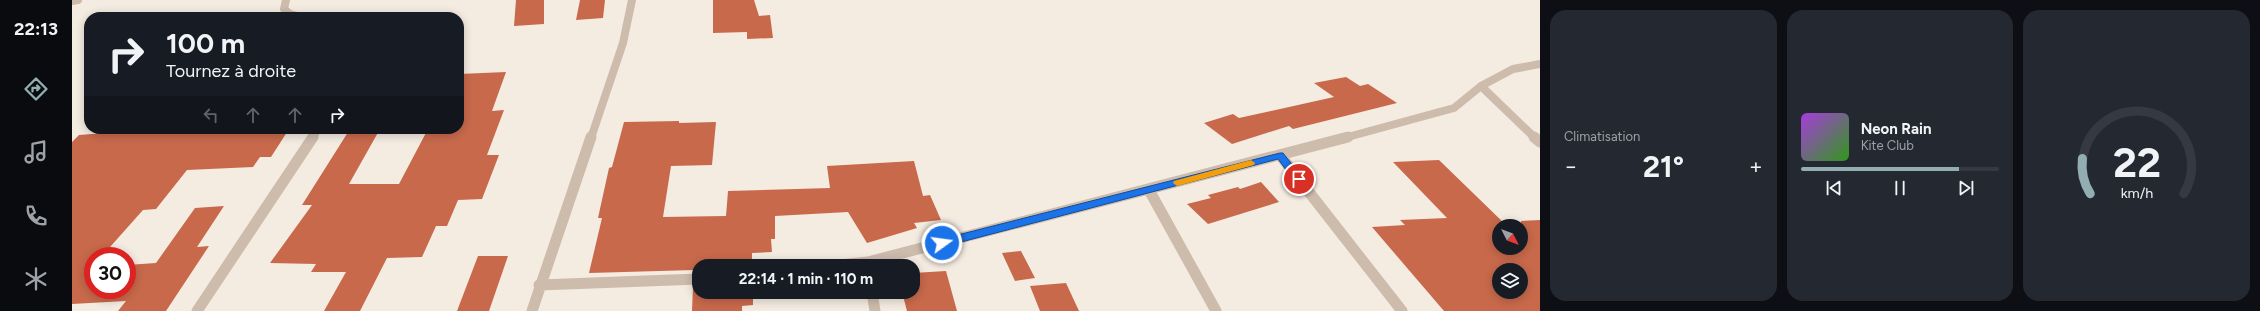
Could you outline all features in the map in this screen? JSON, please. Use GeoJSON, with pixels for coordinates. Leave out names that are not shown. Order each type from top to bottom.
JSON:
{"type":"FeatureCollection","features":[{"type":"Feature","properties":{"kind":"street"},"geometry":{"type":"LineString","coordinates":[[72,0],[78,0]]}},
{"type":"Feature","properties":{"kind":"street"},"geometry":{"type":"LineString","coordinates":[[286,0],[284,9],[288,12]]}},
{"type":"Feature","properties":{"kind":"street"},"geometry":{"type":"LineString","coordinates":[[532,311],[539,285],[623,43],[632,0]]}},
{"type":"Feature","properties":{"kind":"street"},"geometry":{"type":"LineString","coordinates":[[887,259],[1280,156],[1454,108],[1481,86],[1513,69],[1540,64]]}},
{"type":"Feature","properties":{"kind":"street"},"geometry":{"type":"LineString","coordinates":[[1481,86],[1540,142]]}},
{"type":"Feature","properties":{"kind":"street"},"geometry":{"type":"LineString","coordinates":[[197,311],[315,134]]}},
{"type":"Feature","properties":{"kind":"street"},"geometry":{"type":"LineString","coordinates":[[1280,156],[1402,311]]}},
{"type":"Feature","properties":{"kind":"street"},"geometry":{"type":"LineString","coordinates":[[1149,190],[1216,311]]}},
{"type":"Feature","properties":{"kind":"street"},"geometry":{"type":"LineString","coordinates":[[539,285],[692,279]]}},
{"type":"Feature","properties":{"kind":"street"},"geometry":{"type":"LineString","coordinates":[[873,299],[875,311]]}},
{"type":"Feature","properties":{"kind":"building"},"geometry":{"type":"Polygon","coordinates":[[[516,0],[544,0],[544,24],[514,26],[516,0]]]}},
{"type":"Feature","properties":{"kind":"building"},"geometry":{"type":"Polygon","coordinates":[[[580,0],[605,0],[603,18],[576,20],[580,0]]]}},
{"type":"Feature","properties":{"kind":"building"},"geometry":{"type":"Polygon","coordinates":[[[713,0],[754,0],[759,16],[770,15],[773,38],[747,39],[747,32],[713,33],[713,0]]]}},
{"type":"Feature","properties":{"kind":"building"},"geometry":{"type":"Polygon","coordinates":[[[506,72],[492,111],[504,110],[487,155],[499,155],[482,199],[458,200],[447,226],[436,226],[422,257],[387,258],[360,311],[324,311],[346,272],[311,272],[316,264],[270,263],[312,205],[302,205],[347,134],[377,134],[349,184],[399,184],[425,134],[464,134],[464,74],[506,72]]]}},
{"type":"Feature","properties":{"kind":"building"},"geometry":{"type":"Polygon","coordinates":[[[1346,77],[1360,86],[1368,84],[1397,103],[1293,129],[1289,126],[1232,144],[1204,123],[1233,114],[1239,118],[1334,97],[1314,83],[1346,77]]]}},
{"type":"Feature","properties":{"kind":"building"},"geometry":{"type":"Polygon","coordinates":[[[624,122],[716,122],[712,165],[671,166],[663,217],[726,216],[728,191],[830,188],[827,166],[914,161],[923,196],[930,195],[941,220],[914,223],[917,228],[867,243],[848,212],[775,216],[775,239],[771,239],[772,252],[752,253],[752,259],[692,259],[692,270],[589,273],[602,218],[598,218],[609,168],[612,167],[624,122]]]}},
{"type":"Feature","properties":{"kind":"building"},"geometry":{"type":"Polygon","coordinates":[[[92,134],[286,134],[271,157],[260,157],[253,167],[187,170],[156,209],[143,210],[110,247],[84,247],[84,299],[136,299],[136,264],[156,263],[195,208],[224,206],[197,247],[209,246],[166,311],[118,311],[126,301],[72,304],[72,142],[79,135],[92,134]]]}},
{"type":"Feature","properties":{"kind":"building"},"geometry":{"type":"Polygon","coordinates":[[[1439,160],[1500,219],[1492,219],[1492,255],[1528,255],[1528,221],[1540,220],[1540,311],[1444,311],[1372,227],[1405,225],[1400,220],[1447,218],[1393,162],[1439,160]]]}},
{"type":"Feature","properties":{"kind":"building"},"geometry":{"type":"Polygon","coordinates":[[[1261,182],[1279,202],[1208,224],[1187,204],[1211,198],[1208,195],[1238,187],[1240,189],[1261,182]]]}},
{"type":"Feature","properties":{"kind":"building"},"geometry":{"type":"Polygon","coordinates":[[[1021,251],[1035,278],[1015,281],[1002,253],[1021,251]]]}},
{"type":"Feature","properties":{"kind":"building"},"geometry":{"type":"Polygon","coordinates":[[[478,256],[508,256],[489,311],[457,311],[478,256]]]}},
{"type":"Feature","properties":{"kind":"building"},"geometry":{"type":"Polygon","coordinates":[[[946,271],[957,311],[907,311],[904,299],[920,299],[920,273],[946,271]]]}},
{"type":"Feature","properties":{"kind":"building"},"geometry":{"type":"Polygon","coordinates":[[[1066,283],[1079,311],[1040,311],[1030,286],[1066,283]]]}},
{"type":"Feature","properties":{"kind":"building"},"geometry":{"type":"Polygon","coordinates":[[[692,299],[753,299],[753,305],[742,306],[742,311],[692,311],[692,299]]]}},
{"type":"Feature","properties":{"kind":"slow traffic"},"geometry":{"type":"LineString","coordinates":[[1177,183],[1251,163]]}},
{"type":"Feature","properties":{"kind":"route"},"geometry":{"type":"LineString","coordinates":[[942,243],[1280,156],[1299,179]]}}]}
